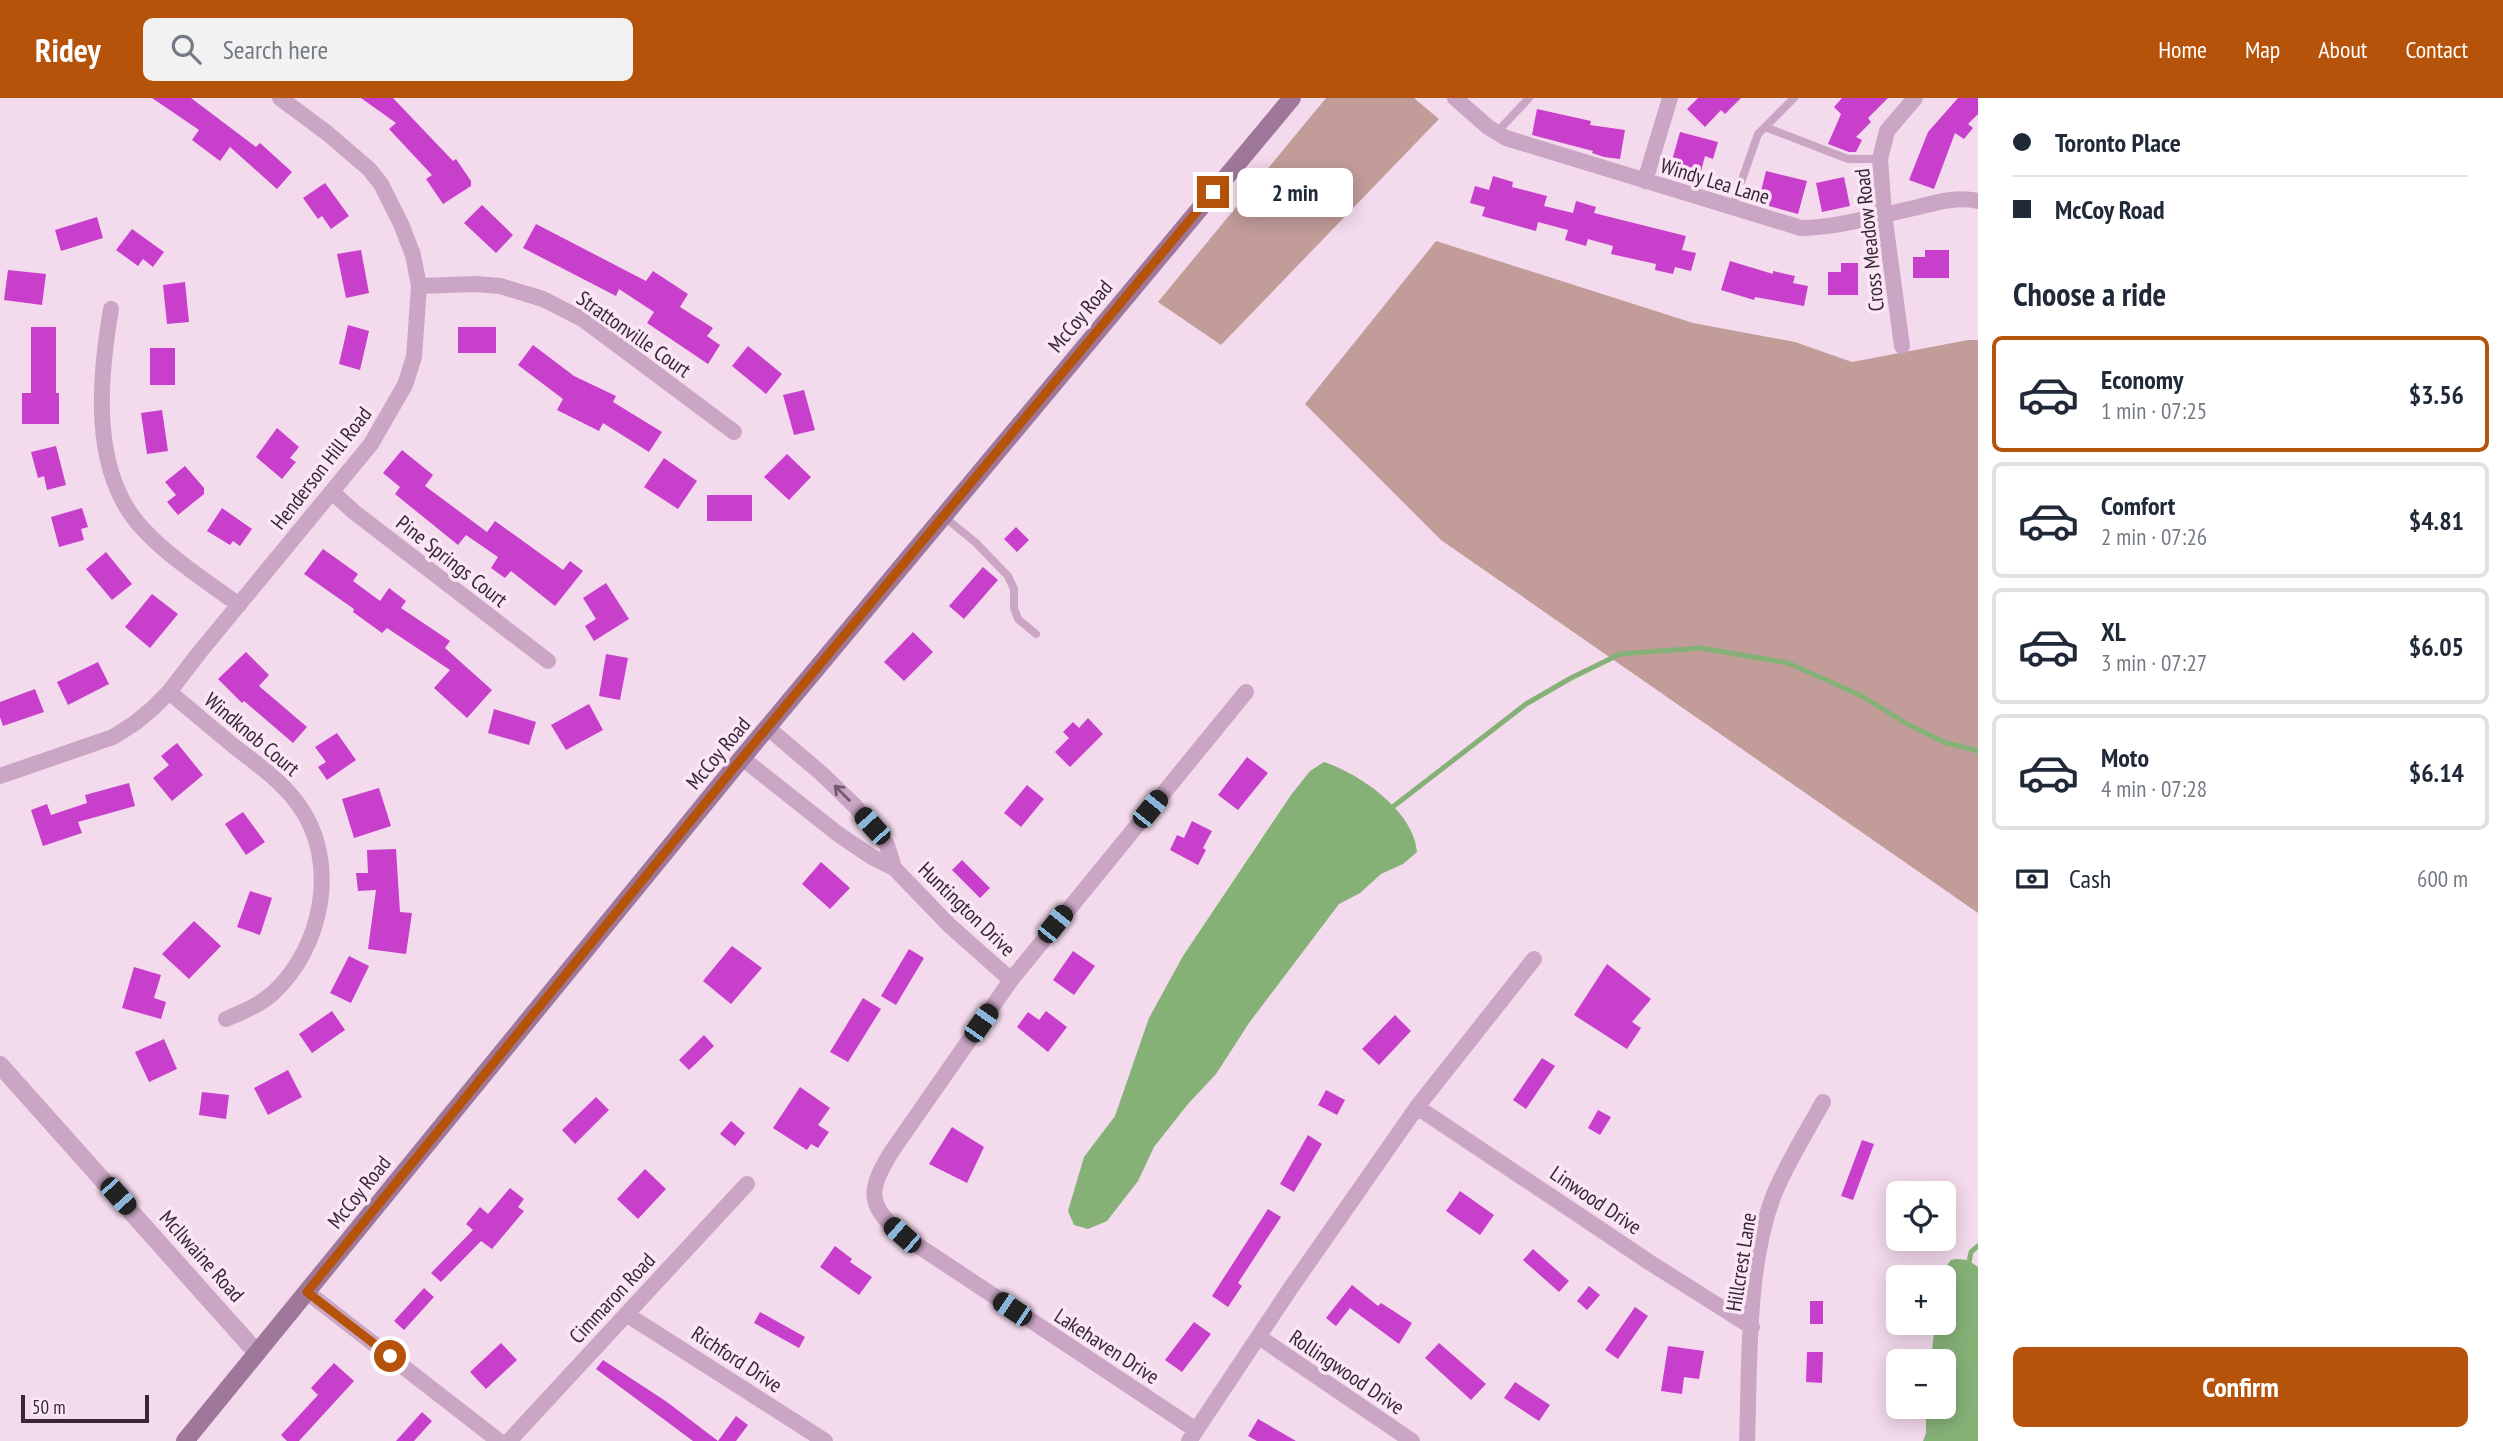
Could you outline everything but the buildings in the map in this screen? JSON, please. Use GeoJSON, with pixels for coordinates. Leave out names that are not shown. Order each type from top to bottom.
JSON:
{"type":"FeatureCollection","features":[{"type":"Feature","properties":{"kind":"main road","name":"McCoy Road"},"geometry":{"type":"LineString","coordinates":[[184,1441],[742,758],[1292,98]]}},
{"type":"Feature","properties":{"kind":"street","name":"Henderson Hill Road"},"geometry":{"type":"LineString","coordinates":[[0,776],[113,737],[135,723],[169,692],[371,444],[405,385],[414,357],[419,286],[409,244],[381,184],[351,152],[280,98]]}},
{"type":"Feature","properties":{"kind":"street","name":"Windy Lea Lane"},"geometry":{"type":"LineString","coordinates":[[1455,98],[1506,138],[1801,228],[1818,228],[1938,203],[1977,198]]}},
{"type":"Feature","properties":{"kind":"street"},"geometry":{"type":"LineString","coordinates":[[1646,181],[1670,98]]}},
{"type":"Feature","properties":{"kind":"street","name":"Cross Meadow Road"},"geometry":{"type":"LineString","coordinates":[[1902,345],[1884,215],[1880,159],[1887,131],[1915,98]]}},
{"type":"Feature","properties":{"kind":"street","name":"Strattonville Court"},"geometry":{"type":"LineString","coordinates":[[419,286],[500,286],[543,299],[584,320],[734,432]]}},
{"type":"Feature","properties":{"kind":"street"},"geometry":{"type":"LineString","coordinates":[[111,309],[103,368],[104,427],[107,457],[115,482],[125,504],[142,528],[172,555],[239,605]]}},
{"type":"Feature","properties":{"kind":"street","name":"Pine Springs Court"},"geometry":{"type":"LineString","coordinates":[[332,492],[354,512],[548,661]]}},
{"type":"Feature","properties":{"kind":"street","name":"Windknob Court"},"geometry":{"type":"LineString","coordinates":[[169,692],[288,792],[309,822],[316,841],[321,875],[320,907],[300,961],[270,996],[226,1019]]}},
{"type":"Feature","properties":{"kind":"street","name":"Lakehaven Drive"},"geometry":{"type":"LineString","coordinates":[[1246,692],[1011,980],[881,1170],[875,1184],[877,1209],[886,1221],[902,1235],[1192,1435],[1417,1107],[1534,959]]}},
{"type":"Feature","properties":{"kind":"street","name":"Huntington Drive"},"geometry":{"type":"LineString","coordinates":[[768,728],[855,806],[887,845],[894,868]]}},
{"type":"Feature","properties":{"kind":"street","name":"Huntington Drive"},"geometry":{"type":"LineString","coordinates":[[742,758],[838,834],[894,868],[949,925],[1011,980]]}},
{"type":"Feature","properties":{"kind":"street","name":"McIlwaine Road"},"geometry":{"type":"LineString","coordinates":[[0,1065],[257,1353]]}},
{"type":"Feature","properties":{"kind":"street","name":"Hillcrest Lane"},"geometry":{"type":"LineString","coordinates":[[1746,1441],[1754,1284],[1766,1222],[1775,1192],[1823,1102]]}},
{"type":"Feature","properties":{"kind":"street","name":"Linwood Drive"},"geometry":{"type":"LineString","coordinates":[[1417,1107],[1649,1262],[1752,1327]]}},
{"type":"Feature","properties":{"kind":"street","name":"Cimmaron Road"},"geometry":{"type":"LineString","coordinates":[[509,1441],[747,1184]]}},
{"type":"Feature","properties":{"kind":"street"},"geometry":{"type":"LineString","coordinates":[[307,1292],[499,1441]]}},
{"type":"Feature","properties":{"kind":"street","name":"Richford Drive"},"geometry":{"type":"LineString","coordinates":[[626,1314],[825,1441]]}},
{"type":"Feature","properties":{"kind":"street","name":"Rollingwood Drive"},"geometry":{"type":"LineString","coordinates":[[1259,1337],[1412,1441]]}},
{"type":"Feature","properties":{"kind":"lane"},"geometry":{"type":"LineString","coordinates":[[1497,132],[1530,98]]}},
{"type":"Feature","properties":{"kind":"lane"},"geometry":{"type":"LineString","coordinates":[[1732,208],[1758,134],[1794,98]]}},
{"type":"Feature","properties":{"kind":"lane"},"geometry":{"type":"LineString","coordinates":[[1765,127],[1849,159],[1880,159]]}},
{"type":"Feature","properties":{"kind":"lane"},"geometry":{"type":"LineString","coordinates":[[943,516],[975,542],[1007,576],[1014,589],[1014,608],[1018,619],[1036,634]]}},
{"type":"Feature","properties":{"kind":"shaded area"},"geometry":{"type":"Polygon","coordinates":[[[1326,98],[1414,98],[1439,119],[1221,345],[1158,302],[1326,98]]]}},
{"type":"Feature","properties":{"kind":"shaded area"},"geometry":{"type":"Polygon","coordinates":[[[1436,241],[1693,323],[1795,342],[1852,362],[1978,340],[1978,913],[1441,540],[1305,404],[1436,241]]]}},
{"type":"Feature","properties":{"kind":"shaded area"},"geometry":{"type":"Polygon","coordinates":[[[1324,762],[1353,775],[1383,796],[1406,822],[1414,837],[1417,852],[1403,864],[1381,874],[1360,893],[1339,904],[1249,1023],[1216,1074],[1154,1147],[1138,1181],[1107,1221],[1088,1229],[1074,1225],[1068,1211],[1084,1157],[1115,1116],[1149,1018],[1183,956],[1291,795],[1310,771],[1324,762]]]}},
{"type":"Feature","properties":{"kind":"shaded area"},"geometry":{"type":"Polygon","coordinates":[[[1951,1260],[1968,1260],[1978,1267],[1978,1441],[1923,1441],[1926,1419],[1956,1419],[1956,1349],[1932,1349],[1934,1335],[1956,1335],[1956,1265],[1947,1265],[1951,1260]]]}},
{"type":"Feature","properties":{"kind":"waterway"},"geometry":{"type":"LineString","coordinates":[[1390,809],[1526,704],[1620,654],[1701,648],[1788,663],[1862,696],[1907,724],[1944,742],[1978,751]]}},
{"type":"Feature","properties":{"kind":"waterway"},"geometry":{"type":"LineString","coordinates":[[1968,1267],[1971,1252],[1978,1246]]}},
{"type":"Feature","properties":{"kind":"route"},"geometry":{"type":"LineString","coordinates":[[390,1356],[307,1292],[742,758],[1213,192]]}}]}
